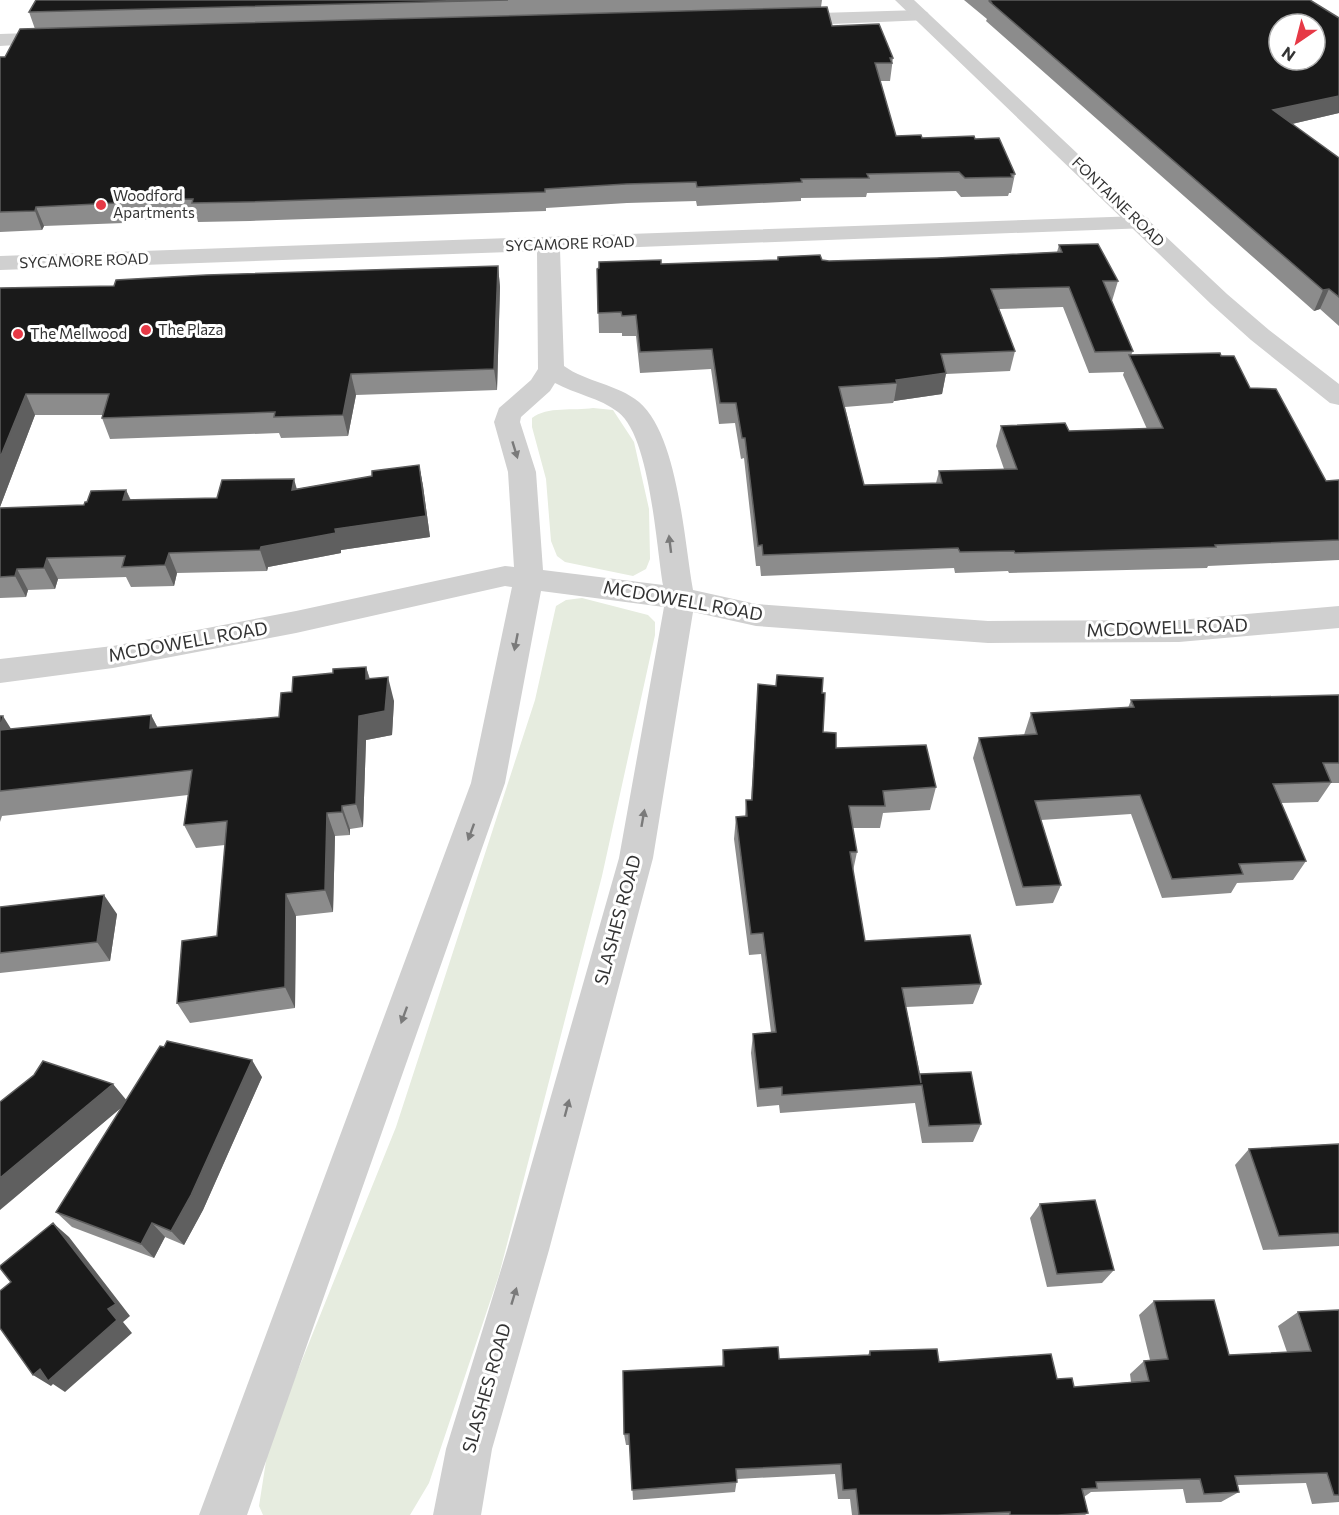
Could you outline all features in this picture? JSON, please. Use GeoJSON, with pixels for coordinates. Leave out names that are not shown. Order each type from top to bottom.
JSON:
{"type":"FeatureCollection","features":[{"type":"Feature","properties":{"kind":"street","name":"FONTAINE ROAD"},"geometry":{"type":"LineString","coordinates":[[904,0],[1260,335],[1339,397]]}},
{"type":"Feature","properties":{"kind":"street"},"geometry":{"type":"LineString","coordinates":[[766,20],[921,16]]}},
{"type":"Feature","properties":{"kind":"street"},"geometry":{"type":"LineString","coordinates":[[0,40],[72,38]]}},
{"type":"Feature","properties":{"kind":"street","name":"SYCAMORE ROAD"},"geometry":{"type":"LineString","coordinates":[[0,264],[1140,223]]}},
{"type":"Feature","properties":{"kind":"street"},"geometry":{"type":"LineString","coordinates":[[223,1515],[488,783],[529,578],[522,472],[507,422],[508,414],[541,385],[551,369],[548,245]]}},
{"type":"Feature","properties":{"kind":"street","name":"SLASHES ROAD"},"geometry":{"type":"LineString","coordinates":[[457,1515],[468,1449],[528,1250],[636,858],[680,598],[651,439],[641,419],[631,408],[559,375],[551,369]]}},
{"type":"Feature","properties":{"kind":"street"},"geometry":{"type":"LineString","coordinates":[[516,406],[547,397],[586,393],[609,397]]}},
{"type":"Feature","properties":{"kind":"street","name":"MCDOWELL ROAD"},"geometry":{"type":"LineString","coordinates":[[0,671],[113,657],[273,626],[505,576],[680,598],[756,615],[988,632],[1179,631],[1339,617]]}},
{"type":"Feature","properties":{"kind":"shaded area"},"geometry":{"type":"Polygon","coordinates":[[[593,408],[613,410],[634,442],[649,509],[650,559],[646,569],[633,576],[565,562],[557,556],[551,541],[546,479],[532,427],[532,418],[553,410],[593,408]]]}},
{"type":"Feature","properties":{"kind":"shaded area"},"geometry":{"type":"Polygon","coordinates":[[[582,598],[648,615],[655,622],[655,635],[602,876],[499,1275],[429,1483],[410,1515],[263,1515],[259,1506],[269,1442],[396,1127],[535,700],[556,606],[566,600],[582,598]]]}},
{"type":"Feature","properties":{"kind":"building"},"geometry":{"type":"Polygon","coordinates":[[[36,0],[508,0],[29,12],[36,0]]]}},
{"type":"Feature","properties":{"kind":"building"},"geometry":{"type":"Polygon","coordinates":[[[989,0],[1310,0],[1339,18],[1339,96],[1273,110],[1339,158],[1339,297],[1329,289],[1323,290],[989,0]]]}},
{"type":"Feature","properties":{"kind":"building"},"geometry":{"type":"Polygon","coordinates":[[[827,7],[832,26],[879,24],[893,58],[890,58],[892,63],[875,63],[896,136],[999,138],[1015,174],[1011,174],[1012,177],[965,178],[959,172],[867,174],[869,178],[801,179],[802,182],[697,187],[696,182],[626,184],[545,189],[545,192],[245,202],[192,203],[193,199],[118,200],[117,203],[36,207],[35,211],[0,212],[0,57],[5,57],[20,29],[827,7]]]}},
{"type":"Feature","properties":{"kind":"building"},"geometry":{"type":"Polygon","coordinates":[[[1098,244],[1118,281],[1103,281],[1133,351],[1095,352],[1069,287],[991,289],[1015,351],[941,354],[946,373],[896,380],[897,383],[839,387],[864,485],[942,483],[939,471],[1017,469],[1001,426],[1065,423],[1069,431],[1163,428],[1129,355],[1220,353],[1221,356],[1234,356],[1250,388],[1276,389],[1326,481],[1339,480],[1339,540],[1215,545],[1216,547],[1015,553],[1014,551],[960,552],[958,548],[763,555],[762,545],[758,546],[745,438],[742,438],[736,403],[720,403],[712,349],[640,352],[636,315],[622,316],[621,312],[598,313],[597,269],[599,262],[661,260],[661,264],[778,260],[778,257],[820,255],[822,260],[829,261],[937,258],[1062,252],[1059,245],[1098,244]]]}},
{"type":"Feature","properties":{"kind":"building"},"geometry":{"type":"Polygon","coordinates":[[[498,266],[494,369],[351,374],[343,415],[274,417],[275,412],[102,418],[109,394],[26,394],[0,458],[0,288],[114,286],[116,280],[206,275],[498,266]]]}},
{"type":"Feature","properties":{"kind":"building"},"geometry":{"type":"Polygon","coordinates":[[[419,465],[426,516],[335,529],[336,533],[261,547],[260,550],[169,553],[165,565],[122,567],[125,556],[47,558],[44,568],[17,569],[15,576],[0,577],[0,508],[84,505],[91,491],[126,490],[123,500],[217,498],[222,480],[294,479],[292,490],[372,476],[372,471],[419,465]]]}},
{"type":"Feature","properties":{"kind":"building"},"geometry":{"type":"Polygon","coordinates":[[[366,667],[366,679],[388,677],[385,711],[359,716],[356,804],[342,806],[342,812],[327,813],[325,890],[286,894],[285,987],[177,1003],[182,941],[217,936],[227,821],[184,825],[192,770],[0,791],[0,730],[151,715],[150,728],[279,717],[281,693],[292,692],[293,677],[333,673],[333,669],[366,667]]]}},
{"type":"Feature","properties":{"kind":"building"},"geometry":{"type":"Polygon","coordinates":[[[777,675],[823,678],[822,693],[825,693],[823,732],[836,733],[836,748],[926,745],[936,787],[883,791],[885,806],[849,806],[857,852],[850,852],[865,941],[970,935],[981,984],[902,988],[921,1083],[920,1074],[971,1072],[981,1124],[929,1126],[922,1085],[782,1095],[782,1087],[759,1089],[753,1034],[776,1032],[763,933],[751,934],[736,817],[747,816],[746,800],[752,800],[758,684],[776,686],[777,675]]]}},
{"type":"Feature","properties":{"kind":"building"},"geometry":{"type":"Polygon","coordinates":[[[1339,695],[1339,763],[1323,763],[1331,782],[1273,784],[1306,861],[1239,864],[1243,874],[1172,879],[1140,795],[1035,801],[1061,885],[1023,887],[979,738],[1037,734],[1031,713],[1134,707],[1131,700],[1339,695]]]}},
{"type":"Feature","properties":{"kind":"building"},"geometry":{"type":"Polygon","coordinates":[[[104,895],[97,942],[0,953],[0,907],[104,895]]]}},
{"type":"Feature","properties":{"kind":"building"},"geometry":{"type":"Polygon","coordinates":[[[167,1041],[252,1060],[191,1195],[171,1231],[152,1223],[141,1244],[56,1212],[160,1046],[164,1047],[167,1041]]]}},
{"type":"Feature","properties":{"kind":"building"},"geometry":{"type":"Polygon","coordinates":[[[43,1061],[113,1084],[0,1178],[0,1102],[34,1075],[43,1061]]]}},
{"type":"Feature","properties":{"kind":"building"},"geometry":{"type":"Polygon","coordinates":[[[1339,1144],[1339,1233],[1279,1236],[1249,1149],[1339,1144]]]}},
{"type":"Feature","properties":{"kind":"building"},"geometry":{"type":"Polygon","coordinates":[[[1095,1200],[1114,1270],[1057,1274],[1040,1204],[1095,1200]]]}},
{"type":"Feature","properties":{"kind":"building"},"geometry":{"type":"Polygon","coordinates":[[[53,1223],[116,1304],[108,1309],[117,1320],[48,1381],[40,1369],[33,1375],[0,1328],[0,1291],[11,1282],[0,1266],[53,1223]]]}},
{"type":"Feature","properties":{"kind":"building"},"geometry":{"type":"Polygon","coordinates":[[[1214,1300],[1229,1355],[1311,1351],[1298,1312],[1339,1310],[1339,1495],[1334,1495],[1327,1473],[1235,1476],[1239,1492],[1204,1494],[1200,1479],[1096,1482],[1097,1488],[1082,1489],[1088,1513],[859,1515],[856,1489],[843,1490],[841,1464],[736,1469],[737,1482],[632,1490],[629,1434],[624,1434],[623,1371],[724,1366],[723,1350],[778,1347],[779,1359],[870,1355],[870,1351],[937,1349],[939,1362],[1051,1354],[1057,1379],[1072,1378],[1074,1387],[1149,1381],[1144,1361],[1168,1359],[1154,1301],[1214,1300]]]}},
{"type":"Feature","properties":{"kind":"place","name":"Woodford Apartments"},"geometry":{"type":"Point","coordinates":[101,205]}},
{"type":"Feature","properties":{"kind":"place","name":"The Plaza"},"geometry":{"type":"Point","coordinates":[146,330]}},
{"type":"Feature","properties":{"kind":"place","name":"The Mellwood"},"geometry":{"type":"Point","coordinates":[18,334]}}]}
